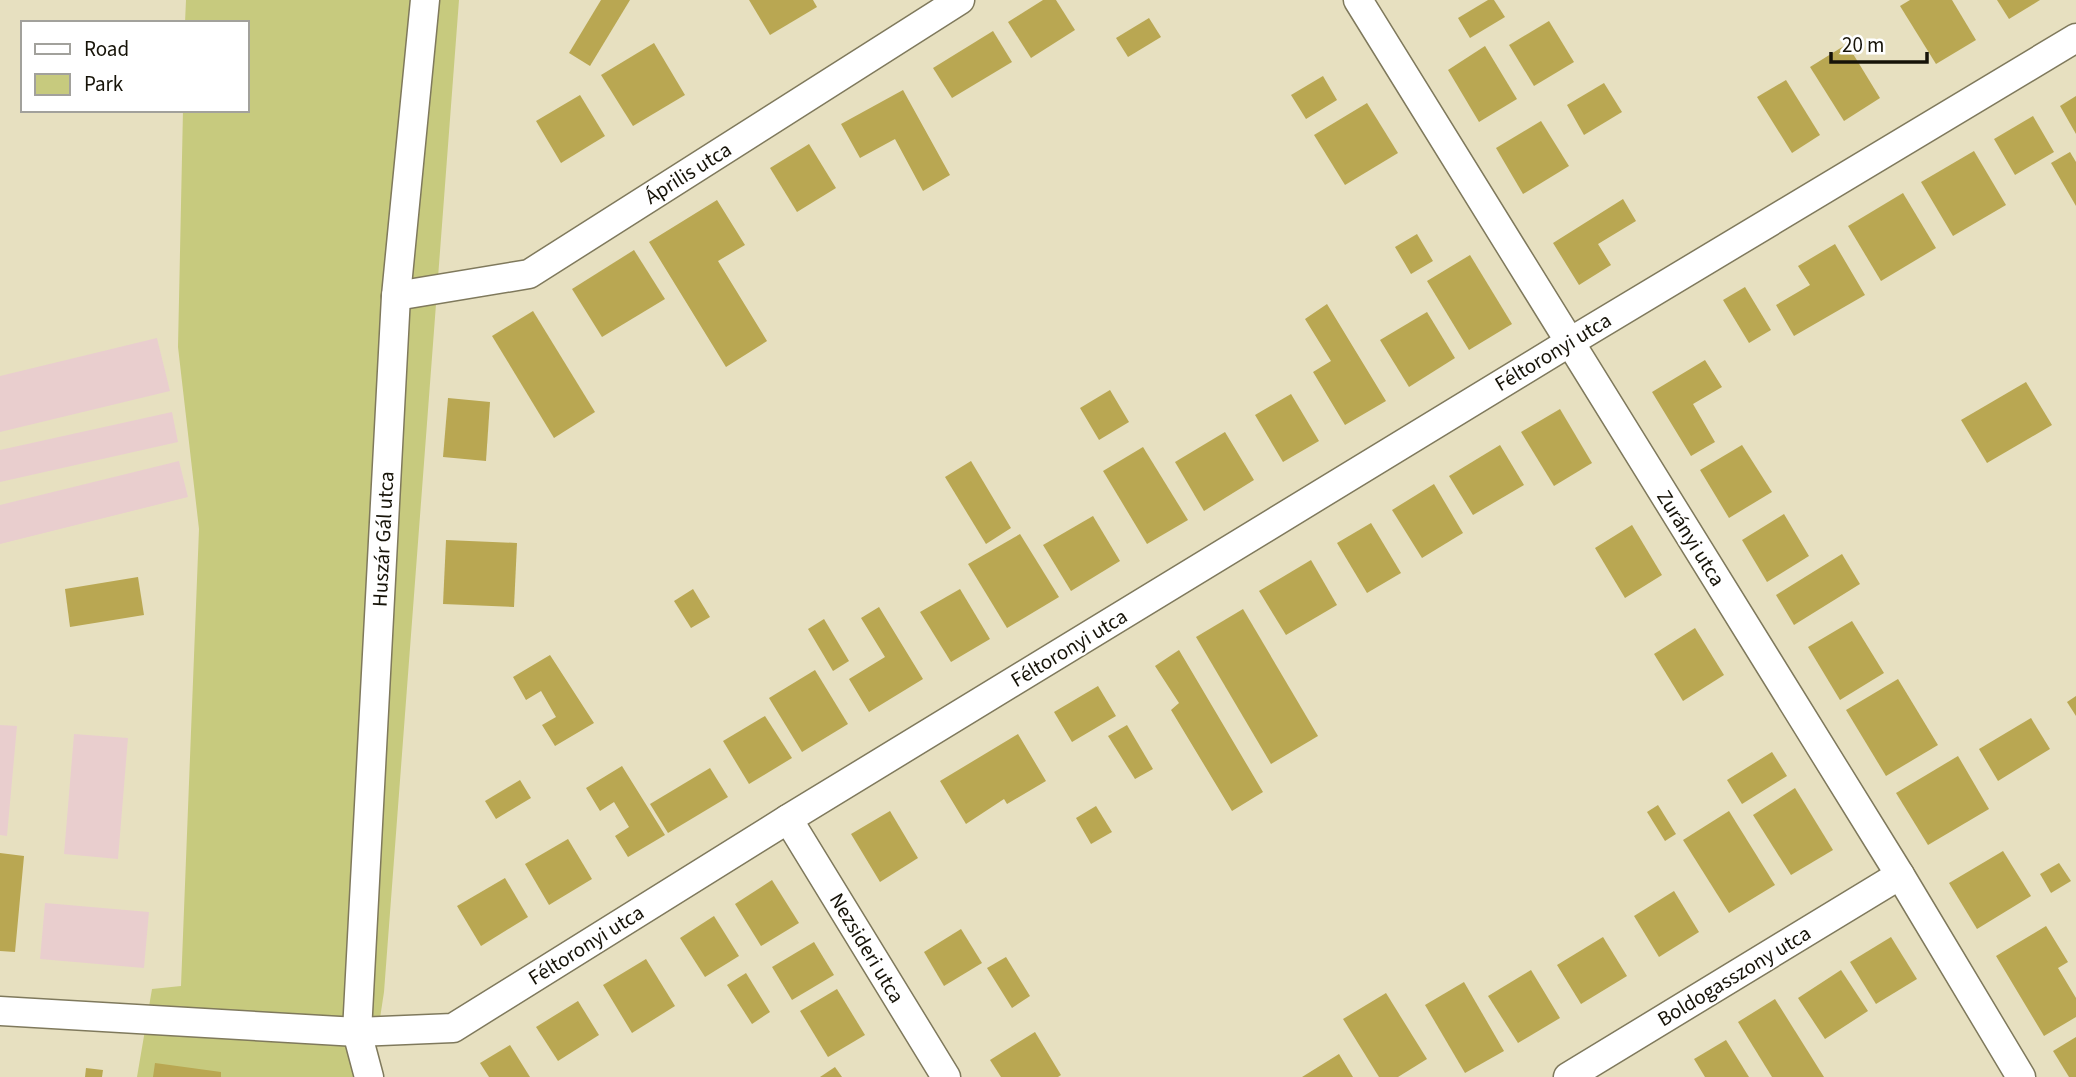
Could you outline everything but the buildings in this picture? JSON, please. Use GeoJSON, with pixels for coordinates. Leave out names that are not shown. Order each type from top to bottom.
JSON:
{"type":"FeatureCollection","features":[{"type":"Feature","properties":{"kind":"street","name":"Huszár Gál utca"},"geometry":{"type":"LineString","coordinates":[[369,1077],[357,1032],[396,296],[425,0]]}},
{"type":"Feature","properties":{"kind":"street","name":"Április utca"},"geometry":{"type":"LineString","coordinates":[[396,296],[528,274],[960,0]]}},
{"type":"Feature","properties":{"kind":"street","name":"Zurányi utca"},"geometry":{"type":"LineString","coordinates":[[1358,0],[1900,875],[2021,1077]]}},
{"type":"Feature","properties":{"kind":"street","name":"Féltoronyi utca"},"geometry":{"type":"LineString","coordinates":[[0,1011],[357,1032],[453,1028],[788,819],[1570,342],[2076,38]]}},
{"type":"Feature","properties":{"kind":"street","name":"Nezsideri utca"},"geometry":{"type":"LineString","coordinates":[[788,819],[946,1077]]}},
{"type":"Feature","properties":{"kind":"street","name":"Boldogasszony utca"},"geometry":{"type":"LineString","coordinates":[[1568,1077],[1900,875]]}},
{"type":"Feature","properties":{"kind":"shaded area"},"geometry":{"type":"Polygon","coordinates":[[[157,338],[170,391],[0,432],[0,376],[157,338]]]}},
{"type":"Feature","properties":{"kind":"shaded area"},"geometry":{"type":"Polygon","coordinates":[[[172,412],[178,442],[0,482],[0,450],[172,412]]]}},
{"type":"Feature","properties":{"kind":"shaded area"},"geometry":{"type":"Polygon","coordinates":[[[179,461],[188,497],[0,544],[0,505],[179,461]]]}},
{"type":"Feature","properties":{"kind":"shaded area"},"geometry":{"type":"Polygon","coordinates":[[[0,725],[17,726],[7,836],[0,835],[0,725]]]}},
{"type":"Feature","properties":{"kind":"shaded area"},"geometry":{"type":"Polygon","coordinates":[[[74,734],[128,738],[118,859],[64,854],[74,734]]]}},
{"type":"Feature","properties":{"kind":"shaded area"},"geometry":{"type":"Polygon","coordinates":[[[45,903],[149,912],[144,968],[40,959],[45,903]]]}},
{"type":"Feature","properties":{"kind":"green space"},"geometry":{"type":"Polygon","coordinates":[[[186,0],[459,0],[384,992],[371,1077],[137,1077],[152,989],[181,986],[199,529],[178,347],[183,112],[248,112],[248,21],[185,21],[186,0]]]}}]}
